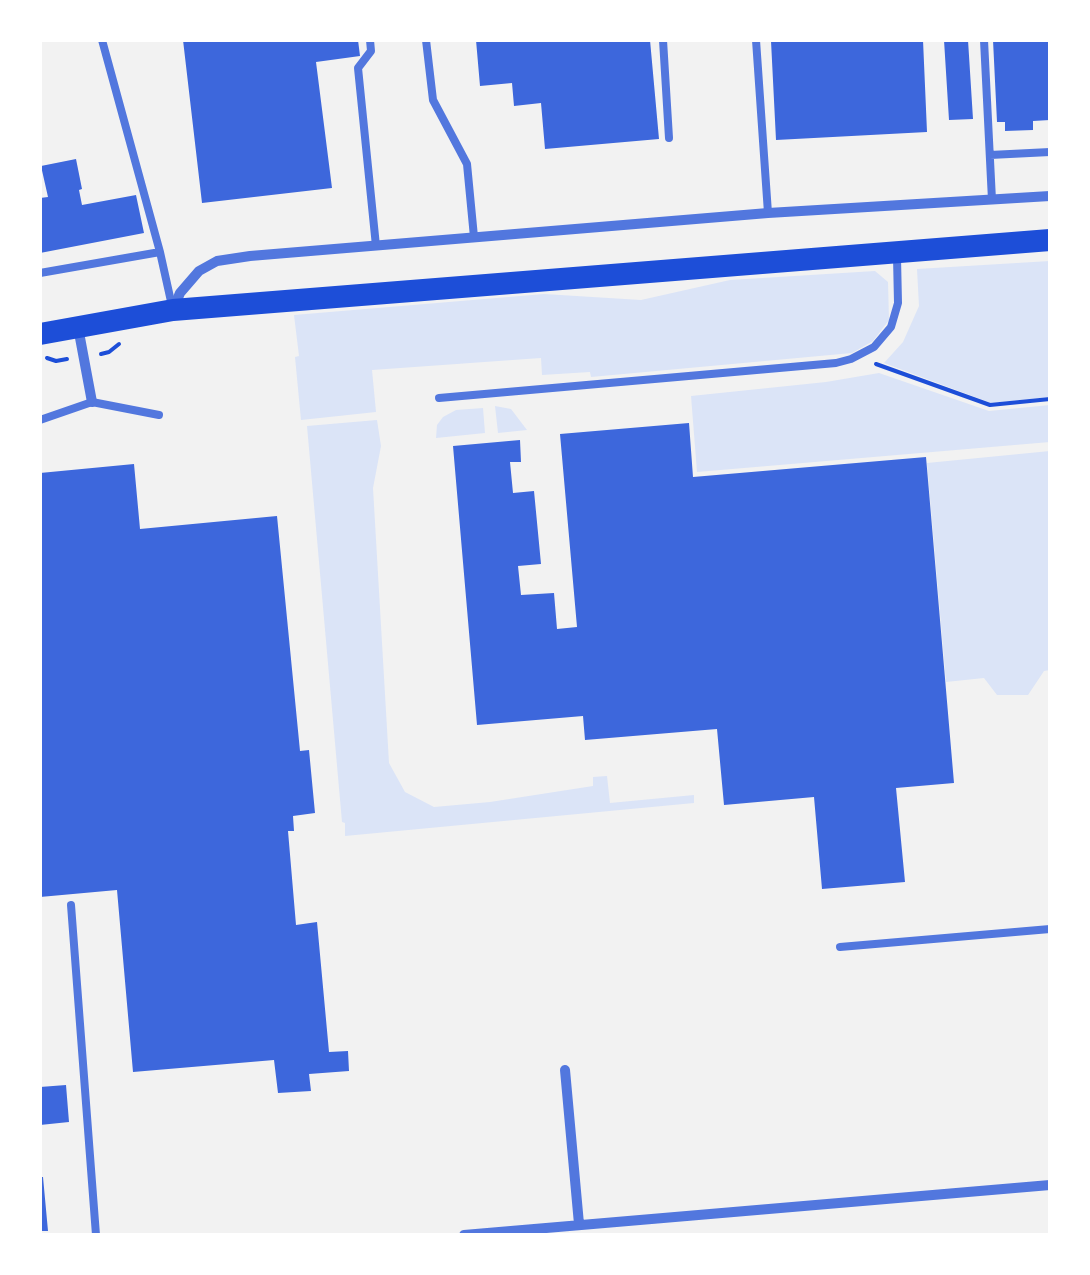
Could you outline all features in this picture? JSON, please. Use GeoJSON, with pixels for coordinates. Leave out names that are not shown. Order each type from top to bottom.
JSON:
{"type":"FeatureCollection","features":[{"type":"Feature","properties":{"kind":"main road"},"geometry":{"type":"LineString","coordinates":[[40,334],[173,310],[1050,240]]}},
{"type":"Feature","properties":{"kind":"street"},"geometry":{"type":"LineString","coordinates":[[173,310],[192,277],[217,262],[250,256],[768,213],[1050,196]]}},
{"type":"Feature","properties":{"kind":"street"},"geometry":{"type":"LineString","coordinates":[[78,326],[92,402]]}},
{"type":"Feature","properties":{"kind":"street"},"geometry":{"type":"LineString","coordinates":[[565,1070],[578,1224]]}},
{"type":"Feature","properties":{"kind":"street"},"geometry":{"type":"LineString","coordinates":[[464,1235],[1050,1185]]}},
{"type":"Feature","properties":{"kind":"lane"},"geometry":{"type":"LineString","coordinates":[[102,40],[173,310]]}},
{"type":"Feature","properties":{"kind":"lane"},"geometry":{"type":"LineString","coordinates":[[370,40],[371,51],[358,68],[376,246]]}},
{"type":"Feature","properties":{"kind":"lane"},"geometry":{"type":"LineString","coordinates":[[426,40],[433,100],[467,164],[474,238]]}},
{"type":"Feature","properties":{"kind":"lane"},"geometry":{"type":"LineString","coordinates":[[663,40],[668,138]]}},
{"type":"Feature","properties":{"kind":"lane"},"geometry":{"type":"LineString","coordinates":[[756,40],[768,213]]}},
{"type":"Feature","properties":{"kind":"lane"},"geometry":{"type":"LineString","coordinates":[[984,40],[992,200]]}},
{"type":"Feature","properties":{"kind":"lane"},"geometry":{"type":"LineString","coordinates":[[990,155],[1050,152]]}},
{"type":"Feature","properties":{"kind":"lane"},"geometry":{"type":"LineString","coordinates":[[40,273],[160,252]]}},
{"type":"Feature","properties":{"kind":"lane"},"geometry":{"type":"LineString","coordinates":[[439,398],[836,363],[857,357],[883,338],[896,315],[896,252]]}},
{"type":"Feature","properties":{"kind":"lane"},"geometry":{"type":"LineString","coordinates":[[40,420],[92,402],[160,415]]}},
{"type":"Feature","properties":{"kind":"lane"},"geometry":{"type":"LineString","coordinates":[[71,905],[96,1235]]}},
{"type":"Feature","properties":{"kind":"lane"},"geometry":{"type":"LineString","coordinates":[[840,947],[1050,929]]}},
{"type":"Feature","properties":{"kind":"path"},"geometry":{"type":"LineString","coordinates":[[857,357],[990,405],[1050,399]]}},
{"type":"Feature","properties":{"kind":"shaded area"},"geometry":{"type":"Polygon","coordinates":[[[1050,261],[1050,397],[991,403],[884,363],[903,342],[919,306],[917,269],[1050,261]]]}},
{"type":"Feature","properties":{"kind":"shaded area"},"geometry":{"type":"Polygon","coordinates":[[[875,271],[888,282],[889,320],[873,341],[852,353],[591,377],[590,372],[542,375],[541,358],[372,370],[376,412],[301,420],[294,315],[544,294],[641,300],[730,280],[875,271]]]}},
{"type":"Feature","properties":{"kind":"shaded area"},"geometry":{"type":"Polygon","coordinates":[[[879,373],[989,411],[1050,405],[1050,442],[697,472],[691,396],[879,373]]]}},
{"type":"Feature","properties":{"kind":"shaded area"},"geometry":{"type":"Polygon","coordinates":[[[495,406],[511,409],[527,430],[498,433],[495,406]]]}},
{"type":"Feature","properties":{"kind":"shaded area"},"geometry":{"type":"Polygon","coordinates":[[[483,408],[485,433],[436,438],[437,425],[443,417],[456,410],[483,408]]]}},
{"type":"Feature","properties":{"kind":"shaded area"},"geometry":{"type":"Polygon","coordinates":[[[377,420],[381,446],[373,488],[389,763],[405,792],[434,807],[593,786],[593,777],[607,776],[610,803],[694,795],[694,803],[345,836],[307,426],[377,420]]]}},
{"type":"Feature","properties":{"kind":"shaded area"},"geometry":{"type":"Polygon","coordinates":[[[1050,451],[1050,670],[1044,671],[1028,695],[997,695],[984,678],[946,682],[927,463],[1050,451]]]}},
{"type":"Feature","properties":{"kind":"building"},"geometry":{"type":"Polygon","coordinates":[[[183,40],[358,40],[360,56],[316,62],[332,188],[202,203],[183,40]]]}},
{"type":"Feature","properties":{"kind":"building"},"geometry":{"type":"Polygon","coordinates":[[[476,40],[650,40],[659,139],[545,149],[541,103],[514,106],[512,83],[480,86],[476,40]]]}},
{"type":"Feature","properties":{"kind":"building"},"geometry":{"type":"Polygon","coordinates":[[[923,40],[927,132],[776,140],[771,41],[923,40]]]}},
{"type":"Feature","properties":{"kind":"building"},"geometry":{"type":"Polygon","coordinates":[[[944,40],[968,40],[973,119],[949,120],[944,40]]]}},
{"type":"Feature","properties":{"kind":"building"},"geometry":{"type":"Polygon","coordinates":[[[993,40],[1050,40],[1050,120],[1033,121],[1033,130],[1005,131],[1005,122],[997,122],[993,40]]]}},
{"type":"Feature","properties":{"kind":"building"},"geometry":{"type":"Polygon","coordinates":[[[76,159],[82,205],[136,195],[144,233],[40,253],[40,198],[48,197],[41,166],[76,159]]]}},
{"type":"Feature","properties":{"kind":"building"},"geometry":{"type":"Polygon","coordinates":[[[689,423],[693,477],[926,457],[954,783],[896,788],[905,882],[822,889],[814,797],[724,805],[717,729],[585,740],[583,716],[477,725],[453,446],[520,440],[521,462],[510,462],[513,493],[534,491],[541,564],[518,566],[521,595],[554,593],[557,629],[577,627],[560,434],[689,423]]]}},
{"type":"Feature","properties":{"kind":"building"},"geometry":{"type":"Polygon","coordinates":[[[134,464],[140,529],[277,516],[300,751],[309,750],[315,813],[293,816],[294,831],[288,831],[296,925],[317,922],[329,1052],[348,1051],[349,1071],[309,1074],[311,1091],[278,1093],[274,1060],[133,1072],[117,890],[40,897],[40,473],[134,464]]]}},
{"type":"Feature","properties":{"kind":"building"},"geometry":{"type":"Polygon","coordinates":[[[66,1085],[69,1122],[40,1125],[40,1087],[66,1085]]]}},
{"type":"Feature","properties":{"kind":"building"},"geometry":{"type":"Polygon","coordinates":[[[43,1177],[48,1231],[40,1231],[43,1177]]]}}]}
